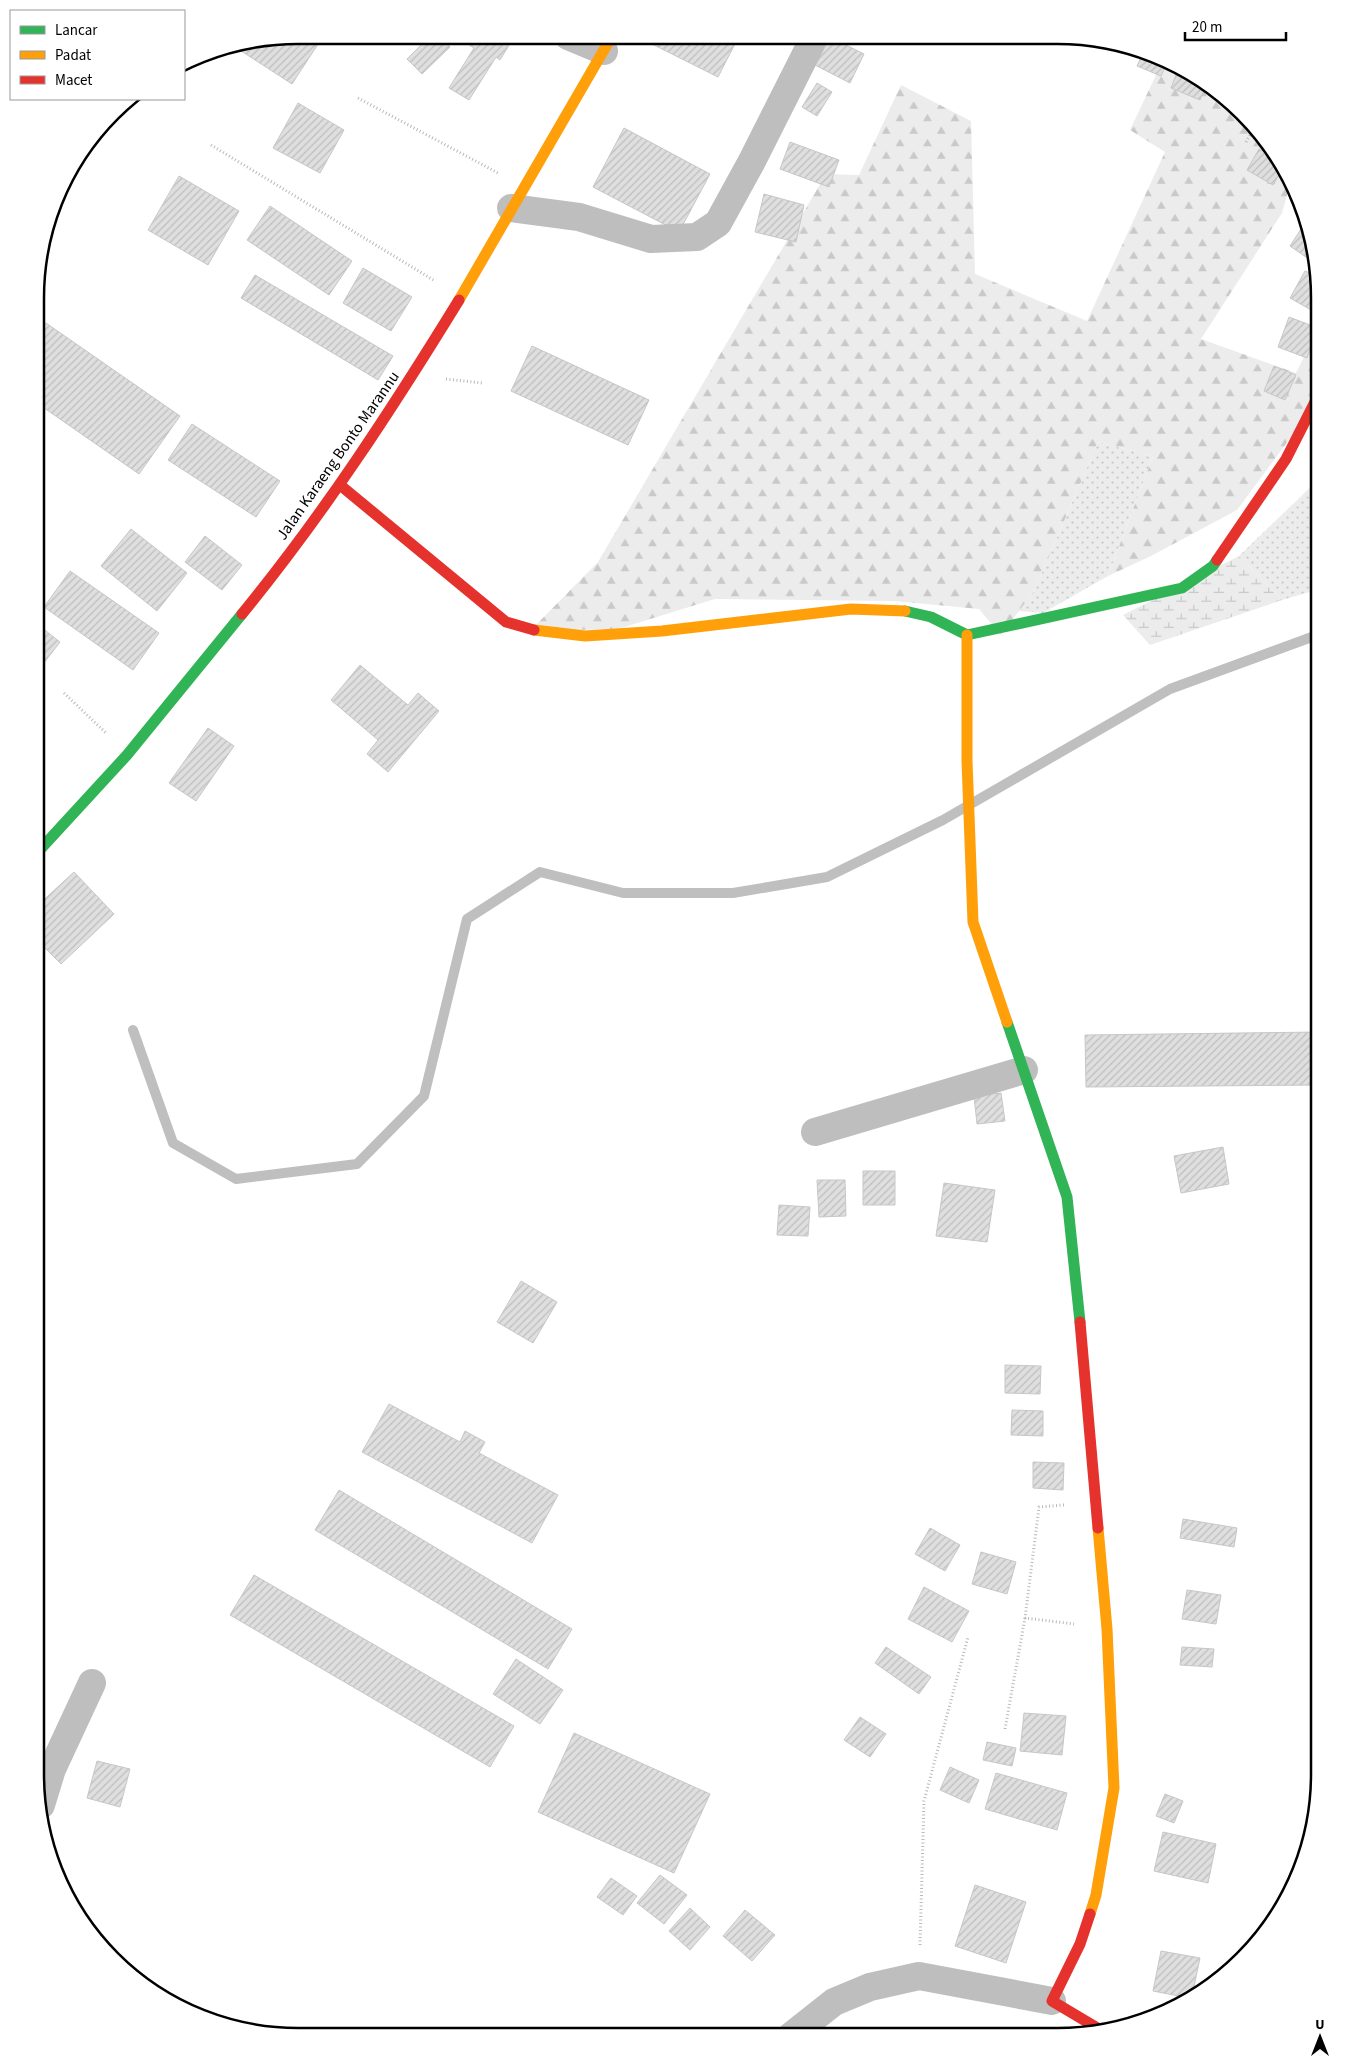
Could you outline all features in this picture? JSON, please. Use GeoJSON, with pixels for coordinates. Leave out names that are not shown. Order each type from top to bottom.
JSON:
{"type":"FeatureCollection","features":[{"type":"Feature","properties":{"kind":"street","name":"Jalan Karaeng Bonto Marannu"},"geometry":{"type":"LineString","coordinates":[[44,845],[127,755],[258,593],[340,485],[461,297],[517,197],[608,44]]}},
{"type":"Feature","properties":{"kind":"street"},"geometry":{"type":"LineString","coordinates":[[517,197],[651,239],[697,237],[718,223],[752,161],[811,44]]}},
{"type":"Feature","properties":{"kind":"street"},"geometry":{"type":"LineString","coordinates":[[340,485],[506,622],[536,631],[585,636],[662,631],[851,609],[907,612],[931,617],[967,634],[1182,588],[1212,566],[1286,459],[1311,410]]}},
{"type":"Feature","properties":{"kind":"street"},"geometry":{"type":"LineString","coordinates":[[967,634],[967,762],[973,922],[1067,1196],[1107,1629],[1113,1796],[1096,1895],[1080,1944],[1052,2001]]}},
{"type":"Feature","properties":{"kind":"street"},"geometry":{"type":"LineString","coordinates":[[815,1132],[1024,1070]]}},
{"type":"Feature","properties":{"kind":"street"},"geometry":{"type":"LineString","coordinates":[[44,1795],[52,1769],[92,1683]]}},
{"type":"Feature","properties":{"kind":"street"},"geometry":{"type":"LineString","coordinates":[[801,2028],[834,2002],[870,1987],[919,1976],[1052,2001],[1093,2026]]}},
{"type":"Feature","properties":{"kind":"path"},"geometry":{"type":"LineString","coordinates":[[358,98],[517,197]]}},
{"type":"Feature","properties":{"kind":"path"},"geometry":{"type":"LineString","coordinates":[[1246,142],[1251,133]]}},
{"type":"Feature","properties":{"kind":"path"},"geometry":{"type":"LineString","coordinates":[[212,145],[461,297]]}},
{"type":"Feature","properties":{"kind":"path"},"geometry":{"type":"LineString","coordinates":[[64,693],[127,755]]}},
{"type":"Feature","properties":{"kind":"path"},"geometry":{"type":"LineString","coordinates":[[1005,1729],[1025,1618],[1039,1508]]}},
{"type":"Feature","properties":{"kind":"path"},"geometry":{"type":"LineString","coordinates":[[1025,1618],[1107,1629]]}},
{"type":"Feature","properties":{"kind":"path"},"geometry":{"type":"LineString","coordinates":[[919,1976],[924,1801],[968,1637]]}},
{"type":"Feature","properties":{"kind":"green space"},"geometry":{"type":"Polygon","coordinates":[[[1160,66],[1199,86],[1237,118],[1269,156],[1288,192],[1282,213],[1201,339],[1296,373],[1311,343],[1311,410],[1237,510],[1151,556],[1108,576],[1153,456],[1098,442],[1034,591],[1001,635],[979,609],[894,601],[715,599],[618,629],[530,631],[598,562],[826,174],[859,175],[901,85],[971,121],[975,274],[1087,321],[1165,152],[1130,130],[1160,66]]]}},
{"type":"Feature","properties":{"kind":"green space"},"geometry":{"type":"Polygon","coordinates":[[[1098,442],[1153,456],[1108,576],[1043,613],[1019,611],[1034,591],[1098,442]]]}},
{"type":"Feature","properties":{"kind":"green space"},"geometry":{"type":"Polygon","coordinates":[[[1311,487],[1311,592],[1282,600],[1239,556],[1311,487]]]}},
{"type":"Feature","properties":{"kind":"green space"},"geometry":{"type":"Polygon","coordinates":[[[1239,556],[1282,600],[1150,645],[1123,615],[1239,556]]]}},
{"type":"Feature","properties":{"kind":"building"},"geometry":{"type":"Polygon","coordinates":[[[281,44],[318,44],[292,84],[240,50],[281,44]]]}},
{"type":"Feature","properties":{"kind":"building"},"geometry":{"type":"Polygon","coordinates":[[[422,44],[447,44],[450,47],[422,74],[407,59],[422,44]]]}},
{"type":"Feature","properties":{"kind":"building"},"geometry":{"type":"Polygon","coordinates":[[[468,44],[510,44],[500,60],[496,57],[469,100],[449,88],[474,48],[468,44]]]}},
{"type":"Feature","properties":{"kind":"building"},"geometry":{"type":"Polygon","coordinates":[[[652,44],[735,44],[718,77],[652,44]]]}},
{"type":"Feature","properties":{"kind":"building"},"geometry":{"type":"Polygon","coordinates":[[[821,44],[844,44],[864,54],[850,83],[811,63],[821,44]]]}},
{"type":"Feature","properties":{"kind":"building"},"geometry":{"type":"Polygon","coordinates":[[[1141,58],[1165,68],[1161,76],[1137,66],[1141,58]]]}},
{"type":"Feature","properties":{"kind":"building"},"geometry":{"type":"Polygon","coordinates":[[[1177,73],[1204,90],[1200,100],[1171,88],[1177,73]]]}},
{"type":"Feature","properties":{"kind":"building"},"geometry":{"type":"Polygon","coordinates":[[[817,83],[832,92],[817,116],[802,107],[817,83]]]}},
{"type":"Feature","properties":{"kind":"building"},"geometry":{"type":"Polygon","coordinates":[[[298,103],[344,130],[320,173],[273,148],[298,103]]]}},
{"type":"Feature","properties":{"kind":"building"},"geometry":{"type":"Polygon","coordinates":[[[624,128],[710,174],[679,232],[593,187],[624,128]]]}},
{"type":"Feature","properties":{"kind":"building"},"geometry":{"type":"Polygon","coordinates":[[[790,142],[839,160],[829,187],[780,169],[790,142]]]}},
{"type":"Feature","properties":{"kind":"building"},"geometry":{"type":"Polygon","coordinates":[[[1259,149],[1267,153],[1279,175],[1273,185],[1247,170],[1259,149]]]}},
{"type":"Feature","properties":{"kind":"building"},"geometry":{"type":"Polygon","coordinates":[[[179,176],[239,211],[208,265],[148,230],[179,176]]]}},
{"type":"Feature","properties":{"kind":"building"},"geometry":{"type":"Polygon","coordinates":[[[764,194],[804,205],[796,242],[755,232],[764,194]]]}},
{"type":"Feature","properties":{"kind":"building"},"geometry":{"type":"Polygon","coordinates":[[[270,206],[352,261],[329,295],[247,240],[270,206]]]}},
{"type":"Feature","properties":{"kind":"building"},"geometry":{"type":"Polygon","coordinates":[[[1302,228],[1308,258],[1290,246],[1302,228]]]}},
{"type":"Feature","properties":{"kind":"building"},"geometry":{"type":"Polygon","coordinates":[[[363,268],[412,297],[391,331],[343,303],[363,268]]]}},
{"type":"Feature","properties":{"kind":"building"},"geometry":{"type":"Polygon","coordinates":[[[1305,271],[1310,273],[1311,310],[1290,298],[1305,271]]]}},
{"type":"Feature","properties":{"kind":"building"},"geometry":{"type":"Polygon","coordinates":[[[255,275],[393,356],[378,380],[241,298],[255,275]]]}},
{"type":"Feature","properties":{"kind":"building"},"geometry":{"type":"Polygon","coordinates":[[[1289,317],[1311,325],[1311,347],[1307,358],[1278,347],[1289,317]]]}},
{"type":"Feature","properties":{"kind":"building"},"geometry":{"type":"Polygon","coordinates":[[[46,323],[180,416],[139,474],[44,408],[44,326],[46,323]]]}},
{"type":"Feature","properties":{"kind":"building"},"geometry":{"type":"Polygon","coordinates":[[[532,346],[649,400],[628,445],[511,391],[532,346]]]}},
{"type":"Feature","properties":{"kind":"building"},"geometry":{"type":"Polygon","coordinates":[[[1274,366],[1296,375],[1285,400],[1264,391],[1274,366]]]}},
{"type":"Feature","properties":{"kind":"building"},"geometry":{"type":"Polygon","coordinates":[[[192,424],[280,481],[256,517],[168,460],[192,424]]]}},
{"type":"Feature","properties":{"kind":"building"},"geometry":{"type":"Polygon","coordinates":[[[131,529],[187,573],[157,611],[101,566],[131,529]]]}},
{"type":"Feature","properties":{"kind":"building"},"geometry":{"type":"Polygon","coordinates":[[[205,536],[242,565],[222,590],[185,562],[205,536]]]}},
{"type":"Feature","properties":{"kind":"building"},"geometry":{"type":"Polygon","coordinates":[[[70,571],[159,633],[133,670],[44,607],[70,571]]]}},
{"type":"Feature","properties":{"kind":"building"},"geometry":{"type":"Polygon","coordinates":[[[44,629],[60,642],[44,663],[44,629]]]}},
{"type":"Feature","properties":{"kind":"building"},"geometry":{"type":"Polygon","coordinates":[[[360,665],[408,705],[418,693],[439,711],[388,772],[367,754],[378,740],[331,700],[360,665]]]}},
{"type":"Feature","properties":{"kind":"building"},"geometry":{"type":"Polygon","coordinates":[[[208,728],[234,746],[196,801],[169,783],[208,728]]]}},
{"type":"Feature","properties":{"kind":"building"},"geometry":{"type":"Polygon","coordinates":[[[74,872],[114,914],[61,964],[44,947],[44,900],[74,872]]]}},
{"type":"Feature","properties":{"kind":"building"},"geometry":{"type":"Polygon","coordinates":[[[1311,1032],[1311,1085],[1086,1087],[1085,1035],[1311,1032]]]}},
{"type":"Feature","properties":{"kind":"building"},"geometry":{"type":"Polygon","coordinates":[[[1001,1093],[1005,1121],[977,1124],[974,1096],[1001,1093]]]}},
{"type":"Feature","properties":{"kind":"building"},"geometry":{"type":"Polygon","coordinates":[[[1223,1147],[1229,1184],[1181,1193],[1174,1156],[1223,1147]]]}},
{"type":"Feature","properties":{"kind":"building"},"geometry":{"type":"Polygon","coordinates":[[[863,1171],[895,1171],[895,1205],[863,1205],[863,1171]]]}},
{"type":"Feature","properties":{"kind":"building"},"geometry":{"type":"Polygon","coordinates":[[[817,1180],[845,1180],[846,1216],[819,1217],[817,1180]]]}},
{"type":"Feature","properties":{"kind":"building"},"geometry":{"type":"Polygon","coordinates":[[[944,1183],[995,1190],[987,1242],[936,1236],[944,1183]]]}},
{"type":"Feature","properties":{"kind":"building"},"geometry":{"type":"Polygon","coordinates":[[[779,1205],[810,1207],[808,1236],[777,1235],[779,1205]]]}},
{"type":"Feature","properties":{"kind":"building"},"geometry":{"type":"Polygon","coordinates":[[[521,1281],[557,1302],[533,1343],[497,1322],[521,1281]]]}},
{"type":"Feature","properties":{"kind":"building"},"geometry":{"type":"Polygon","coordinates":[[[1005,1365],[1041,1366],[1040,1394],[1005,1393],[1005,1365]]]}},
{"type":"Feature","properties":{"kind":"building"},"geometry":{"type":"Polygon","coordinates":[[[389,1404],[460,1442],[465,1431],[485,1442],[479,1453],[558,1495],[532,1543],[362,1452],[389,1404]]]}},
{"type":"Feature","properties":{"kind":"building"},"geometry":{"type":"Polygon","coordinates":[[[1012,1410],[1043,1411],[1043,1436],[1011,1435],[1012,1410]]]}},
{"type":"Feature","properties":{"kind":"building"},"geometry":{"type":"Polygon","coordinates":[[[1033,1462],[1064,1463],[1063,1490],[1033,1488],[1033,1462]]]}},
{"type":"Feature","properties":{"kind":"building"},"geometry":{"type":"Polygon","coordinates":[[[339,1490],[572,1629],[548,1669],[315,1530],[339,1490]]]}},
{"type":"Feature","properties":{"kind":"building"},"geometry":{"type":"Polygon","coordinates":[[[1183,1519],[1237,1528],[1234,1547],[1180,1538],[1183,1519]]]}},
{"type":"Feature","properties":{"kind":"building"},"geometry":{"type":"Polygon","coordinates":[[[930,1528],[960,1545],[945,1571],[915,1554],[930,1528]]]}},
{"type":"Feature","properties":{"kind":"building"},"geometry":{"type":"Polygon","coordinates":[[[981,1552],[1016,1562],[1007,1594],[972,1584],[981,1552]]]}},
{"type":"Feature","properties":{"kind":"building"},"geometry":{"type":"Polygon","coordinates":[[[254,1575],[514,1726],[490,1767],[230,1615],[254,1575]]]}},
{"type":"Feature","properties":{"kind":"building"},"geometry":{"type":"Polygon","coordinates":[[[924,1587],[969,1611],[952,1642],[908,1619],[924,1587]]]}},
{"type":"Feature","properties":{"kind":"building"},"geometry":{"type":"Polygon","coordinates":[[[1187,1590],[1221,1595],[1216,1624],[1182,1619],[1187,1590]]]}},
{"type":"Feature","properties":{"kind":"building"},"geometry":{"type":"Polygon","coordinates":[[[886,1647],[931,1677],[919,1694],[875,1663],[886,1647]]]}},
{"type":"Feature","properties":{"kind":"building"},"geometry":{"type":"Polygon","coordinates":[[[1182,1647],[1214,1649],[1212,1667],[1180,1665],[1182,1647]]]}},
{"type":"Feature","properties":{"kind":"building"},"geometry":{"type":"Polygon","coordinates":[[[516,1659],[563,1690],[540,1724],[493,1694],[516,1659]]]}},
{"type":"Feature","properties":{"kind":"building"},"geometry":{"type":"Polygon","coordinates":[[[1024,1713],[1066,1716],[1062,1755],[1020,1751],[1024,1713]]]}},
{"type":"Feature","properties":{"kind":"building"},"geometry":{"type":"Polygon","coordinates":[[[860,1717],[886,1734],[870,1757],[844,1740],[860,1717]]]}},
{"type":"Feature","properties":{"kind":"building"},"geometry":{"type":"Polygon","coordinates":[[[574,1733],[710,1794],[674,1873],[538,1812],[574,1733]]]}},
{"type":"Feature","properties":{"kind":"building"},"geometry":{"type":"Polygon","coordinates":[[[987,1742],[1016,1748],[1012,1766],[983,1760],[987,1742]]]}},
{"type":"Feature","properties":{"kind":"building"},"geometry":{"type":"Polygon","coordinates":[[[97,1761],[130,1769],[120,1807],[87,1798],[97,1761]]]}},
{"type":"Feature","properties":{"kind":"building"},"geometry":{"type":"Polygon","coordinates":[[[950,1767],[979,1780],[969,1803],[940,1790],[950,1767]]]}},
{"type":"Feature","properties":{"kind":"building"},"geometry":{"type":"Polygon","coordinates":[[[996,1773],[1067,1793],[1057,1830],[985,1809],[996,1773]]]}},
{"type":"Feature","properties":{"kind":"building"},"geometry":{"type":"Polygon","coordinates":[[[1165,1794],[1183,1801],[1174,1823],[1156,1816],[1165,1794]]]}},
{"type":"Feature","properties":{"kind":"building"},"geometry":{"type":"Polygon","coordinates":[[[1163,1832],[1216,1844],[1208,1883],[1154,1871],[1163,1832]]]}},
{"type":"Feature","properties":{"kind":"building"},"geometry":{"type":"Polygon","coordinates":[[[660,1875],[687,1895],[664,1924],[637,1903],[660,1875]]]}},
{"type":"Feature","properties":{"kind":"building"},"geometry":{"type":"Polygon","coordinates":[[[611,1878],[637,1896],[623,1915],[597,1897],[611,1878]]]}},
{"type":"Feature","properties":{"kind":"building"},"geometry":{"type":"Polygon","coordinates":[[[975,1885],[1026,1902],[1006,1963],[955,1946],[975,1885]]]}},
{"type":"Feature","properties":{"kind":"building"},"geometry":{"type":"Polygon","coordinates":[[[690,1908],[710,1927],[690,1950],[669,1931],[690,1908]]]}},
{"type":"Feature","properties":{"kind":"building"},"geometry":{"type":"Polygon","coordinates":[[[745,1910],[775,1935],[752,1961],[723,1936],[745,1910]]]}},
{"type":"Feature","properties":{"kind":"building"},"geometry":{"type":"Polygon","coordinates":[[[1161,1951],[1200,1958],[1193,1989],[1180,1996],[1153,1991],[1161,1951]]]}},
{"type":"Feature","properties":{"kind":"waterway"},"geometry":{"type":"LineString","coordinates":[[133,1030],[173,1143],[236,1179],[357,1164],[424,1096],[467,919],[540,872],[623,893],[733,893],[827,877],[943,820],[1170,689],[1311,637]]}},
{"type":"Feature","properties":{"kind":"traffic: fast"},"geometry":{"type":"LineString","coordinates":[[905,611],[931,617],[967,635],[1182,588],[1213,566],[1217,560]]}},
{"type":"Feature","properties":{"kind":"traffic: fast"},"geometry":{"type":"LineString","coordinates":[[44,845],[127,755],[242,614]]}},
{"type":"Feature","properties":{"kind":"traffic: fast"},"geometry":{"type":"LineString","coordinates":[[1007,1022],[1067,1197],[1080,1322]]}},
{"type":"Feature","properties":{"kind":"traffic: slow"},"geometry":{"type":"LineString","coordinates":[[459,300],[607,44]]}},
{"type":"Feature","properties":{"kind":"traffic: slow"},"geometry":{"type":"LineString","coordinates":[[534,630],[585,636],[662,631],[851,609],[905,611]]}},
{"type":"Feature","properties":{"kind":"traffic: slow"},"geometry":{"type":"LineString","coordinates":[[967,635],[967,761],[973,922],[1007,1022]]}},
{"type":"Feature","properties":{"kind":"traffic: slow"},"geometry":{"type":"LineString","coordinates":[[1090,1914],[1096,1895],[1114,1788],[1107,1629],[1098,1528]]}},
{"type":"Feature","properties":{"kind":"traffic: jam"},"geometry":{"type":"LineString","coordinates":[[242,614],[272,577],[356,461],[459,300]]}},
{"type":"Feature","properties":{"kind":"traffic: jam"},"geometry":{"type":"LineString","coordinates":[[1217,560],[1286,459],[1311,410]]}},
{"type":"Feature","properties":{"kind":"traffic: jam"},"geometry":{"type":"LineString","coordinates":[[340,485],[506,622],[534,630]]}},
{"type":"Feature","properties":{"kind":"traffic: jam"},"geometry":{"type":"LineString","coordinates":[[1080,1322],[1098,1528]]}},
{"type":"Feature","properties":{"kind":"traffic: jam"},"geometry":{"type":"LineString","coordinates":[[1090,1914],[1080,1944],[1052,2001],[1093,2026]]}}]}
